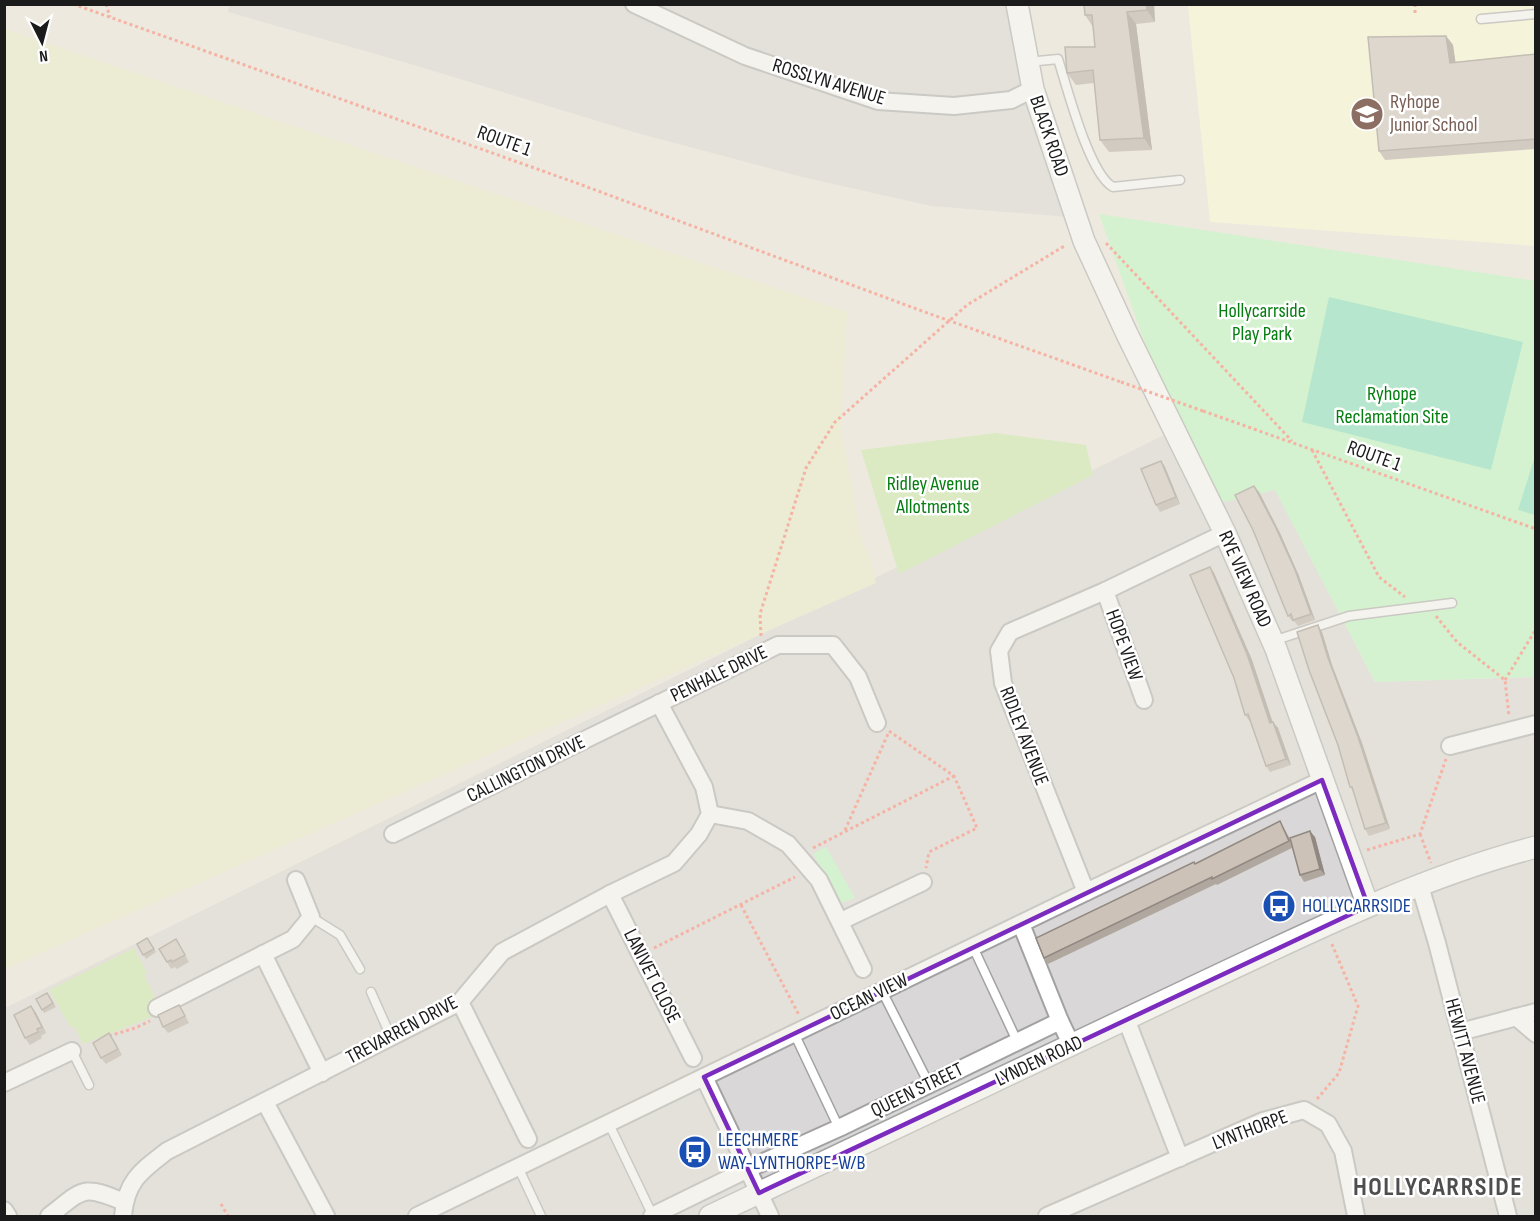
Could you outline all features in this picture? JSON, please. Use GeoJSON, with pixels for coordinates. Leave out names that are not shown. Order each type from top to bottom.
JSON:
{"type":"FeatureCollection","features":[{"type":"Feature","properties":{"kind":"street","name":"ROSSLYN AVENUE"},"geometry":{"type":"LineString","coordinates":[[634,4],[746,56],[878,101],[954,106],[1011,100],[1033,89]]}},
{"type":"Feature","properties":{"kind":"street","name":"BLACK ROAD"},"geometry":{"type":"LineString","coordinates":[[1017,4],[1033,89],[1092,237],[1094,263]]}},
{"type":"Feature","properties":{"kind":"street","name":"RYE VIEW ROAD"},"geometry":{"type":"LineString","coordinates":[[1094,263],[1225,533],[1273,641],[1368,906]]}},
{"type":"Feature","properties":{"kind":"street","name":"RIDLEY AVENUE"},"geometry":{"type":"LineString","coordinates":[[1086,892],[1002,683],[999,651],[1010,632],[1105,591],[1225,533]]}},
{"type":"Feature","properties":{"kind":"street","name":"HOPE VIEW"},"geometry":{"type":"LineString","coordinates":[[1105,591],[1144,700]]}},
{"type":"Feature","properties":{"kind":"street","name":"PENHALE DRIVE"},"geometry":{"type":"LineString","coordinates":[[659,703],[778,645],[833,645],[858,677],[883,727]]}},
{"type":"Feature","properties":{"kind":"street"},"geometry":{"type":"LineString","coordinates":[[659,703],[704,787],[710,814],[748,821],[788,844],[819,880],[862,969]]}},
{"type":"Feature","properties":{"kind":"street","name":"CALLINGTON DRIVE"},"geometry":{"type":"LineString","coordinates":[[393,834],[659,703]]}},
{"type":"Feature","properties":{"kind":"street"},"geometry":{"type":"LineString","coordinates":[[1450,746],[1536,724]]}},
{"type":"Feature","properties":{"kind":"street","name":"OCEAN VIEW"},"geometry":{"type":"LineString","coordinates":[[425,1215],[518,1167],[1322,780]]}},
{"type":"Feature","properties":{"kind":"street","name":"TREVARREN DRIVE"},"geometry":{"type":"LineString","coordinates":[[123,1209],[137,1175],[167,1151],[460,1002],[502,952],[610,894],[674,863],[699,834],[710,814]]}},
{"type":"Feature","properties":{"kind":"street","name":"LYNDEN ROAD"},"geometry":{"type":"LineString","coordinates":[[710,1216],[1072,1046],[1126,1018],[1368,906],[1499,856],[1536,847]]}},
{"type":"Feature","properties":{"kind":"street"},"geometry":{"type":"LineString","coordinates":[[157,1008],[294,939],[311,917],[296,880]]}},
{"type":"Feature","properties":{"kind":"street"},"geometry":{"type":"LineString","coordinates":[[840,921],[923,882]]}},
{"type":"Feature","properties":{"kind":"street","name":"HEWITT AVENUE"},"geometry":{"type":"LineString","coordinates":[[1429,883],[1427,906],[1508,1216]]}},
{"type":"Feature","properties":{"kind":"street","name":"LANIVET CLOSE"},"geometry":{"type":"LineString","coordinates":[[610,894],[693,1058]]}},
{"type":"Feature","properties":{"kind":"street"},"geometry":{"type":"LineString","coordinates":[[1021,924],[1072,1046]]}},
{"type":"Feature","properties":{"kind":"street"},"geometry":{"type":"LineString","coordinates":[[263,954],[322,1073]]}},
{"type":"Feature","properties":{"kind":"street"},"geometry":{"type":"LineString","coordinates":[[460,1002],[528,1139]]}},
{"type":"Feature","properties":{"kind":"street"},"geometry":{"type":"LineString","coordinates":[[1460,1032],[1536,1012]]}},
{"type":"Feature","properties":{"kind":"street"},"geometry":{"type":"LineString","coordinates":[[1516,1017],[1536,1034]]}},
{"type":"Feature","properties":{"kind":"street"},"geometry":{"type":"LineString","coordinates":[[1126,1018],[1180,1158]]}},
{"type":"Feature","properties":{"kind":"street","name":"QUEEN STREET"},"geometry":{"type":"LineString","coordinates":[[652,1216],[1060,1021]]}},
{"type":"Feature","properties":{"kind":"street"},"geometry":{"type":"LineString","coordinates":[[4,1083],[72,1050]]}},
{"type":"Feature","properties":{"kind":"street"},"geometry":{"type":"LineString","coordinates":[[704,1077],[770,1216]]}},
{"type":"Feature","properties":{"kind":"street"},"geometry":{"type":"LineString","coordinates":[[265,1102],[326,1216]]}},
{"type":"Feature","properties":{"kind":"street","name":"LYNTHORPE"},"geometry":{"type":"LineString","coordinates":[[1047,1216],[1263,1121],[1304,1110],[1328,1124],[1344,1151],[1356,1216]]}},
{"type":"Feature","properties":{"kind":"street"},"geometry":{"type":"LineString","coordinates":[[49,1216],[84,1191],[99,1192],[123,1209]]}},
{"type":"Feature","properties":{"kind":"street"},"geometry":{"type":"LineString","coordinates":[[4,1210],[8,1216]]}},
{"type":"Feature","properties":{"kind":"lane"},"geometry":{"type":"LineString","coordinates":[[1481,19],[1536,14]]}},
{"type":"Feature","properties":{"kind":"lane"},"geometry":{"type":"LineString","coordinates":[[1028,63],[1058,59],[1088,148],[1098,173],[1107,183],[1113,187],[1179,180]]}},
{"type":"Feature","properties":{"kind":"lane"},"geometry":{"type":"LineString","coordinates":[[1273,641],[1348,616],[1452,603]]}},
{"type":"Feature","properties":{"kind":"lane"},"geometry":{"type":"LineString","coordinates":[[311,917],[340,935],[360,969]]}},
{"type":"Feature","properties":{"kind":"lane"},"geometry":{"type":"LineString","coordinates":[[973,947],[1017,1041]]}},
{"type":"Feature","properties":{"kind":"lane"},"geometry":{"type":"LineString","coordinates":[[882,991],[929,1084]]}},
{"type":"Feature","properties":{"kind":"lane"},"geometry":{"type":"LineString","coordinates":[[371,992],[392,1037]]}},
{"type":"Feature","properties":{"kind":"lane"},"geometry":{"type":"LineString","coordinates":[[800,1031],[839,1128]]}},
{"type":"Feature","properties":{"kind":"lane"},"geometry":{"type":"LineString","coordinates":[[72,1050],[89,1085]]}},
{"type":"Feature","properties":{"kind":"lane"},"geometry":{"type":"LineString","coordinates":[[609,1124],[652,1216]]}},
{"type":"Feature","properties":{"kind":"lane"},"geometry":{"type":"LineString","coordinates":[[518,1167],[542,1216]]}},
{"type":"Feature","properties":{"kind":"path","name":"ROUTE 1"},"geometry":{"type":"LineString","coordinates":[[73,4],[571,181],[922,311],[1536,529]]}},
{"type":"Feature","properties":{"kind":"path"},"geometry":{"type":"LineString","coordinates":[[106,4],[110,17]]}},
{"type":"Feature","properties":{"kind":"path"},"geometry":{"type":"LineString","coordinates":[[1414,4],[1415,14]]}},
{"type":"Feature","properties":{"kind":"path"},"geometry":{"type":"LineString","coordinates":[[762,653],[760,614],[806,468],[835,422],[967,305],[1092,237],[1293,443]]}},
{"type":"Feature","properties":{"kind":"path"},"geometry":{"type":"LineString","coordinates":[[1312,450],[1379,577],[1418,607]]}},
{"type":"Feature","properties":{"kind":"path"},"geometry":{"type":"LineString","coordinates":[[1428,606],[1457,642],[1505,680]]}},
{"type":"Feature","properties":{"kind":"path"},"geometry":{"type":"LineString","coordinates":[[1511,730],[1505,680],[1536,630]]}},
{"type":"Feature","properties":{"kind":"path"},"geometry":{"type":"LineString","coordinates":[[845,831],[883,727],[954,776],[977,828],[929,852],[923,882]]}},
{"type":"Feature","properties":{"kind":"path"},"geometry":{"type":"LineString","coordinates":[[1429,883],[1420,834],[1450,746]]}},
{"type":"Feature","properties":{"kind":"path"},"geometry":{"type":"LineString","coordinates":[[798,856],[954,776]]}},
{"type":"Feature","properties":{"kind":"path"},"geometry":{"type":"LineString","coordinates":[[1350,855],[1420,834]]}},
{"type":"Feature","properties":{"kind":"path"},"geometry":{"type":"LineString","coordinates":[[641,955],[810,870]]}},
{"type":"Feature","properties":{"kind":"path"},"geometry":{"type":"LineString","coordinates":[[741,904],[800,1031]]}},
{"type":"Feature","properties":{"kind":"path"},"geometry":{"type":"LineString","coordinates":[[1306,1112],[1339,1073],[1358,1005],[1324,926]]}},
{"type":"Feature","properties":{"kind":"path"},"geometry":{"type":"LineString","coordinates":[[106,1037],[135,1028],[160,1016],[157,1008]]}},
{"type":"Feature","properties":{"kind":"path"},"geometry":{"type":"LineString","coordinates":[[221,1204],[228,1216]]}},
{"type":"Feature","properties":{"kind":"highlighted area"},"geometry":{"type":"Polygon","coordinates":[[[1322,780],[1368,906],[759,1193],[704,1077],[1322,780]]]}},
{"type":"Feature","properties":{"kind":"shaded area"},"geometry":{"type":"Polygon","coordinates":[[[229,4],[1011,5],[1081,218],[931,206],[802,177],[637,133],[407,63],[228,12],[229,4]]]}},
{"type":"Feature","properties":{"kind":"shaded area","name":"Ryhope Junior School"},"geometry":{"type":"Polygon","coordinates":[[[1234,4],[1535,5],[1535,246],[1210,222],[1188,6],[1234,4]]]}},
{"type":"Feature","properties":{"kind":"shaded area"},"geometry":{"type":"Polygon","coordinates":[[[5,29],[847,312],[841,428],[862,542],[870,558],[876,583],[5,969],[5,29]]]}},
{"type":"Feature","properties":{"kind":"shaded area","name":"HOLLYCARRSIDE"},"geometry":{"type":"Polygon","coordinates":[[[1174,430],[1275,489],[1375,682],[1535,677],[1535,1216],[5,1216],[5,1008],[1174,430]]]}},
{"type":"Feature","properties":{"kind":"green space","name":"Ryhope Reclamation Site"},"geometry":{"type":"Polygon","coordinates":[[[1099,214],[1535,281],[1535,677],[1375,682],[1275,490],[1211,505],[1180,442],[1099,214]]]}},
{"type":"Feature","properties":{"kind":"green space"},"geometry":{"type":"Polygon","coordinates":[[[1329,297],[1523,342],[1491,470],[1302,422],[1329,297]]]}},
{"type":"Feature","properties":{"kind":"green space","name":"Ridley Avenue Allotments"},"geometry":{"type":"Polygon","coordinates":[[[996,433],[1086,445],[1093,475],[899,574],[861,450],[996,433]]]}},
{"type":"Feature","properties":{"kind":"green space"},"geometry":{"type":"Polygon","coordinates":[[[1535,456],[1535,515],[1518,510],[1535,456]]]}},
{"type":"Feature","properties":{"kind":"green space"},"geometry":{"type":"Polygon","coordinates":[[[826,847],[855,898],[841,903],[813,854],[826,847]]]}},
{"type":"Feature","properties":{"kind":"green space"},"geometry":{"type":"Polygon","coordinates":[[[134,948],[147,973],[144,975],[155,997],[149,1004],[154,1015],[83,1044],[49,990],[134,948]]]}},
{"type":"Feature","properties":{"kind":"building"},"geometry":{"type":"Polygon","coordinates":[[[1084,4],[1146,4],[1147,10],[1127,12],[1144,138],[1100,140],[1093,70],[1067,73],[1065,47],[1095,47],[1092,15],[1085,15],[1084,4]]]}},
{"type":"Feature","properties":{"kind":"building"},"geometry":{"type":"Polygon","coordinates":[[[1446,36],[1450,63],[1536,54],[1536,139],[1379,151],[1368,37],[1446,36]]]}},
{"type":"Feature","properties":{"kind":"building"},"geometry":{"type":"Polygon","coordinates":[[[1161,461],[1176,497],[1156,505],[1141,469],[1161,461]]]}},
{"type":"Feature","properties":{"kind":"building"},"geometry":{"type":"Polygon","coordinates":[[[1254,486],[1295,570],[1311,614],[1293,620],[1291,614],[1288,616],[1253,530],[1235,495],[1254,486]]]}},
{"type":"Feature","properties":{"kind":"building"},"geometry":{"type":"Polygon","coordinates":[[[1210,567],[1247,654],[1270,723],[1273,722],[1286,759],[1266,766],[1248,714],[1245,715],[1234,678],[1190,575],[1210,567]]]}},
{"type":"Feature","properties":{"kind":"building"},"geometry":{"type":"Polygon","coordinates":[[[1318,625],[1386,823],[1365,829],[1338,745],[1309,670],[1297,632],[1318,625]]]}},
{"type":"Feature","properties":{"kind":"building"},"geometry":{"type":"Polygon","coordinates":[[[1280,821],[1289,841],[1044,958],[1036,938],[1194,862],[1195,864],[1280,821]]]}},
{"type":"Feature","properties":{"kind":"building"},"geometry":{"type":"Polygon","coordinates":[[[1310,831],[1320,869],[1300,875],[1290,838],[1310,831]]]}},
{"type":"Feature","properties":{"kind":"building"},"geometry":{"type":"Polygon","coordinates":[[[147,938],[154,949],[143,955],[137,944],[147,938]]]}},
{"type":"Feature","properties":{"kind":"building"},"geometry":{"type":"Polygon","coordinates":[[[176,939],[185,955],[172,962],[171,960],[167,962],[159,949],[176,939]]]}},
{"type":"Feature","properties":{"kind":"building"},"geometry":{"type":"Polygon","coordinates":[[[47,993],[53,1003],[42,1010],[36,999],[47,993]]]}},
{"type":"Feature","properties":{"kind":"building"},"geometry":{"type":"Polygon","coordinates":[[[179,1005],[185,1016],[163,1027],[158,1015],[179,1005]]]}},
{"type":"Feature","properties":{"kind":"building"},"geometry":{"type":"Polygon","coordinates":[[[31,1006],[42,1027],[37,1029],[38,1032],[25,1038],[14,1015],[31,1006]]]}},
{"type":"Feature","properties":{"kind":"building"},"geometry":{"type":"Polygon","coordinates":[[[109,1033],[118,1049],[101,1058],[93,1043],[109,1033]]]}},
{"type":"Feature","properties":{"kind":"place","name":"Ryhope Junior School"},"geometry":{"type":"Point","coordinates":[1367,114]}},
{"type":"Feature","properties":{"kind":"place","name":"HOLLYCARRSIDE"},"geometry":{"type":"Point","coordinates":[1279,906]}},
{"type":"Feature","properties":{"kind":"place","name":"LEECHMERE WAY-LYNTHORPE-W/B"},"geometry":{"type":"Point","coordinates":[695,1152]}},
{"type":"Feature","properties":{"kind":"district","name":"HOLLYCARRSIDE"},"geometry":{"type":"Point","coordinates":[1438,1187]}},
{"type":"Feature","properties":{"kind":"park label","name":"Hollycarrside Play Park"},"geometry":{"type":"Point","coordinates":[1262,322]}}]}
